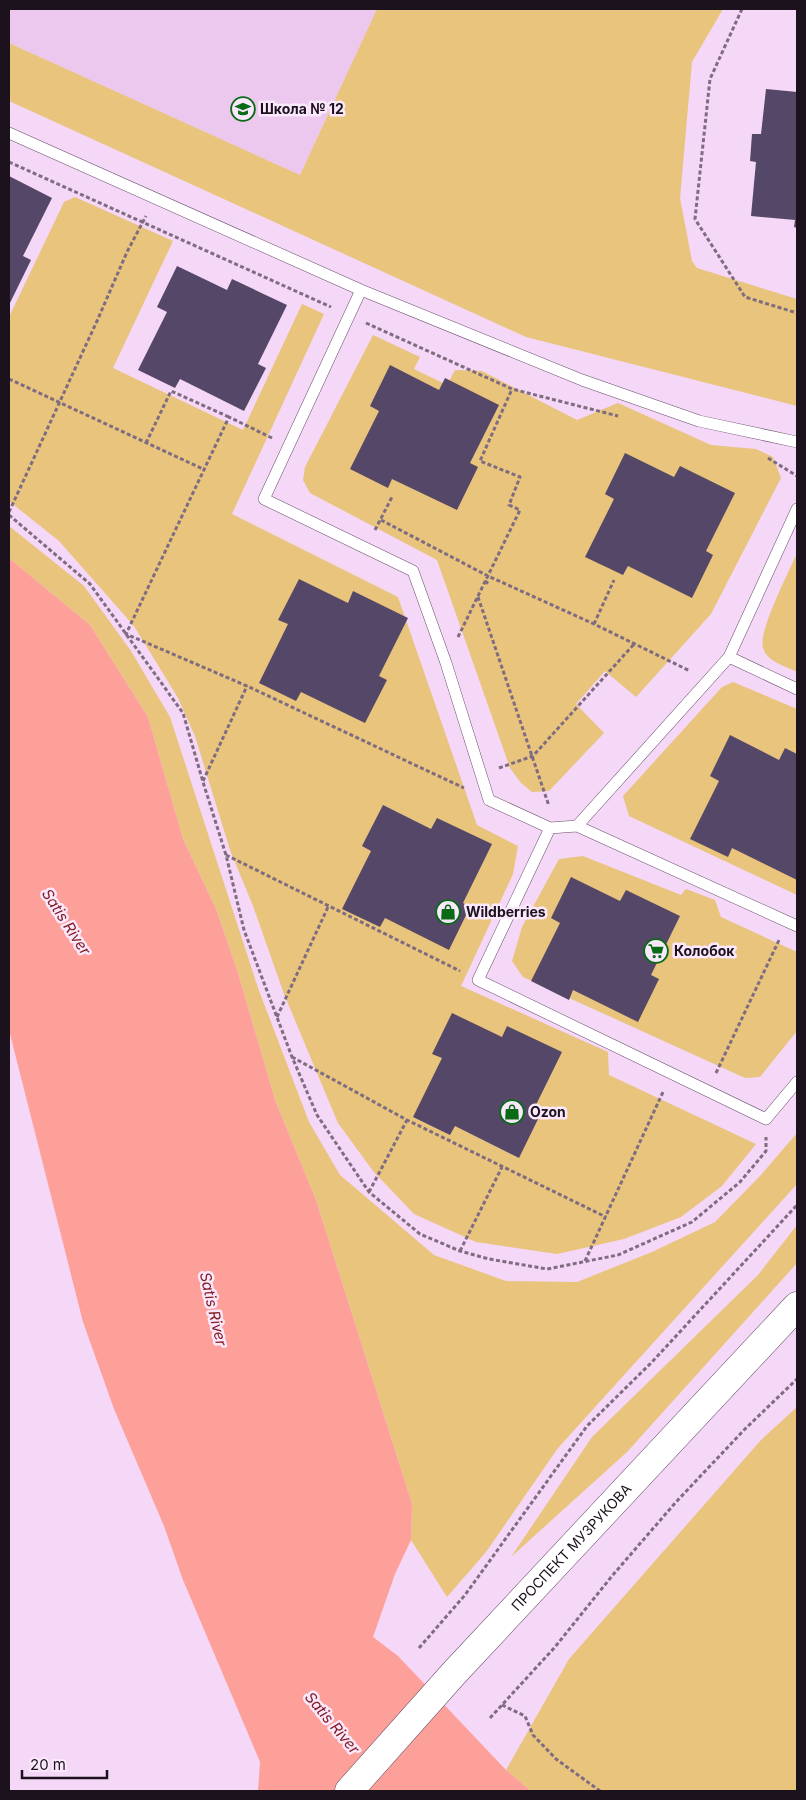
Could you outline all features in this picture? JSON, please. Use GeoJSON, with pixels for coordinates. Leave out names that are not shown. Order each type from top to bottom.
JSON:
{"type":"FeatureCollection","features":[{"type":"Feature","properties":{"kind":"main road","name":"ПРОСПЕКТ МУЗРУКОВА"},"geometry":{"type":"LineString","coordinates":[[349,1791],[455,1672],[797,1306]]}},
{"type":"Feature","properties":{"kind":"lane"},"geometry":{"type":"LineString","coordinates":[[9,134],[361,290],[582,380],[699,421],[797,442]]}},
{"type":"Feature","properties":{"kind":"lane"},"geometry":{"type":"LineString","coordinates":[[361,290],[264,499],[413,571],[446,663],[489,800],[553,827],[577,826],[792,924]]}},
{"type":"Feature","properties":{"kind":"lane"},"geometry":{"type":"LineString","coordinates":[[577,826],[729,656],[797,509]]}},
{"type":"Feature","properties":{"kind":"lane"},"geometry":{"type":"LineString","coordinates":[[729,656],[797,689]]}},
{"type":"Feature","properties":{"kind":"lane"},"geometry":{"type":"LineString","coordinates":[[553,827],[478,980],[766,1119],[797,1082]]}},
{"type":"Feature","properties":{"kind":"path"},"geometry":{"type":"LineString","coordinates":[[742,9],[710,79],[695,219],[745,297],[797,312]]}},
{"type":"Feature","properties":{"kind":"path"},"geometry":{"type":"LineString","coordinates":[[154,199],[127,252],[9,514],[90,584],[184,713],[226,854],[244,930],[276,1017],[318,1115],[369,1192],[420,1234],[460,1251],[489,1259],[547,1269],[618,1255],[692,1222],[740,1182],[766,1151],[766,1119]]}},
{"type":"Feature","properties":{"kind":"path"},"geometry":{"type":"LineString","coordinates":[[9,379],[203,469]]}},
{"type":"Feature","properties":{"kind":"path"},"geometry":{"type":"LineString","coordinates":[[446,663],[520,510],[509,505],[520,477],[480,461],[512,389]]}},
{"type":"Feature","properties":{"kind":"path"},"geometry":{"type":"LineString","coordinates":[[146,442],[171,391],[288,446]]}},
{"type":"Feature","properties":{"kind":"path"},"geometry":{"type":"LineString","coordinates":[[126,634],[229,417]]}},
{"type":"Feature","properties":{"kind":"path"},"geometry":{"type":"LineString","coordinates":[[366,548],[392,497]]}},
{"type":"Feature","properties":{"kind":"path"},"geometry":{"type":"LineString","coordinates":[[380,520],[488,576],[635,643],[708,680]]}},
{"type":"Feature","properties":{"kind":"path"},"geometry":{"type":"LineString","coordinates":[[594,624],[614,580]]}},
{"type":"Feature","properties":{"kind":"path"},"geometry":{"type":"LineString","coordinates":[[485,581],[490,585]]}},
{"type":"Feature","properties":{"kind":"path"},"geometry":{"type":"LineString","coordinates":[[478,596],[533,756],[553,827]]}},
{"type":"Feature","properties":{"kind":"path"},"geometry":{"type":"LineString","coordinates":[[126,634],[247,686],[489,800]]}},
{"type":"Feature","properties":{"kind":"path"},"geometry":{"type":"LineString","coordinates":[[482,773],[533,756],[635,643]]}},
{"type":"Feature","properties":{"kind":"path"},"geometry":{"type":"LineString","coordinates":[[203,782],[247,686]]}},
{"type":"Feature","properties":{"kind":"path"},"geometry":{"type":"LineString","coordinates":[[226,854],[478,980]]}},
{"type":"Feature","properties":{"kind":"path"},"geometry":{"type":"LineString","coordinates":[[276,1017],[328,906]]}},
{"type":"Feature","properties":{"kind":"path"},"geometry":{"type":"LineString","coordinates":[[707,1090],[792,924]]}},
{"type":"Feature","properties":{"kind":"path"},"geometry":{"type":"LineString","coordinates":[[292,1057],[407,1120],[606,1216]]}},
{"type":"Feature","properties":{"kind":"path"},"geometry":{"type":"LineString","coordinates":[[584,1262],[672,1073]]}},
{"type":"Feature","properties":{"kind":"path"},"geometry":{"type":"LineString","coordinates":[[369,1192],[407,1120]]}},
{"type":"Feature","properties":{"kind":"path"},"geometry":{"type":"LineString","coordinates":[[460,1251],[502,1167]]}},
{"type":"Feature","properties":{"kind":"path"},"geometry":{"type":"LineString","coordinates":[[419,1648],[466,1595],[587,1426],[652,1362],[797,1205]]}},
{"type":"Feature","properties":{"kind":"path"},"geometry":{"type":"LineString","coordinates":[[490,1718],[555,1647],[612,1576],[676,1502],[744,1430],[797,1379]]}},
{"type":"Feature","properties":{"kind":"path"},"geometry":{"type":"LineString","coordinates":[[501,1705],[525,1716],[534,1735],[556,1759],[600,1791]]}},
{"type":"Feature","properties":{"kind":"shaded area","name":"Школа № 12"},"geometry":{"type":"Polygon","coordinates":[[[9,9],[377,9],[300,175],[9,43],[9,9]]]}},
{"type":"Feature","properties":{"kind":"shaded area"},"geometry":{"type":"Polygon","coordinates":[[[377,9],[723,9],[692,62],[680,198],[692,261],[697,268],[797,299],[797,406],[526,337],[9,101],[9,43],[300,175],[377,9]]]}},
{"type":"Feature","properties":{"kind":"shaded area"},"geometry":{"type":"Polygon","coordinates":[[[75,197],[173,241],[113,368],[243,430],[302,304],[324,314],[232,514],[398,597],[477,825],[518,846],[513,874],[461,986],[608,1052],[609,1075],[756,1144],[722,1186],[681,1217],[624,1239],[557,1254],[476,1242],[414,1214],[373,1171],[338,1123],[284,994],[253,906],[230,850],[195,736],[178,698],[134,626],[59,541],[9,501],[9,317],[64,202],[75,197]]]}},
{"type":"Feature","properties":{"kind":"shaded area"},"geometry":{"type":"Polygon","coordinates":[[[373,335],[420,357],[414,369],[447,385],[455,370],[482,371],[577,420],[618,403],[711,445],[756,449],[773,457],[781,478],[711,614],[636,697],[605,671],[576,704],[604,733],[549,791],[532,792],[521,783],[510,768],[437,560],[310,493],[303,480],[305,467],[373,335]]]}},
{"type":"Feature","properties":{"kind":"shaded area"},"geometry":{"type":"Polygon","coordinates":[[[9,526],[84,586],[131,651],[170,717],[258,988],[309,1122],[340,1175],[434,1255],[506,1281],[577,1282],[652,1252],[715,1222],[761,1175],[797,1133],[797,1184],[558,1448],[486,1552],[447,1597],[411,1540],[412,1504],[316,1200],[275,1100],[238,973],[216,909],[183,839],[148,717],[90,625],[9,558],[9,526]]]}},
{"type":"Feature","properties":{"kind":"shaded area"},"geometry":{"type":"Polygon","coordinates":[[[797,553],[797,672],[768,657],[763,648],[763,640],[769,615],[797,553]]]}},
{"type":"Feature","properties":{"kind":"shaded area"},"geometry":{"type":"Polygon","coordinates":[[[733,682],[797,709],[797,895],[629,816],[623,796],[722,687],[733,682]]]}},
{"type":"Feature","properties":{"kind":"shaded area"},"geometry":{"type":"Polygon","coordinates":[[[583,856],[681,895],[686,889],[715,900],[721,917],[797,952],[797,1031],[760,1077],[745,1078],[523,977],[512,961],[522,927],[559,859],[583,856]]]}},
{"type":"Feature","properties":{"kind":"shaded area"},"geometry":{"type":"Polygon","coordinates":[[[797,1225],[797,1263],[627,1452],[511,1557],[592,1437],[758,1275],[797,1225]]]}},
{"type":"Feature","properties":{"kind":"shaded area"},"geometry":{"type":"Polygon","coordinates":[[[797,1407],[797,1791],[531,1791],[506,1770],[569,1659],[761,1440],[797,1407]]]}},
{"type":"Feature","properties":{"kind":"water","name":"Satis River"},"geometry":{"type":"Polygon","coordinates":[[[9,558],[90,625],[148,717],[183,839],[216,909],[238,973],[275,1100],[316,1200],[412,1504],[411,1540],[395,1574],[373,1637],[398,1656],[506,1770],[531,1791],[258,1791],[260,1762],[183,1580],[164,1526],[114,1409],[83,1322],[9,1030],[9,558]]]}},
{"type":"Feature","properties":{"kind":"building"},"geometry":{"type":"Polygon","coordinates":[[[766,89],[797,92],[797,228],[794,227],[795,220],[751,216],[756,162],[750,161],[752,134],[761,134],[766,89]]]}},
{"type":"Feature","properties":{"kind":"building"},"geometry":{"type":"Polygon","coordinates":[[[9,176],[52,198],[23,256],[31,260],[9,305],[9,176]]]}},
{"type":"Feature","properties":{"kind":"building"},"geometry":{"type":"Polygon","coordinates":[[[177,266],[227,290],[232,279],[287,305],[258,364],[266,368],[244,411],[180,379],[175,388],[138,370],[167,312],[157,307],[177,266]]]}},
{"type":"Feature","properties":{"kind":"building"},"geometry":{"type":"Polygon","coordinates":[[[390,365],[439,390],[445,378],[499,405],[470,463],[478,467],[457,510],[392,479],[388,488],[350,469],[379,411],[370,406],[390,365]]]}},
{"type":"Feature","properties":{"kind":"building"},"geometry":{"type":"Polygon","coordinates":[[[625,453],[674,477],[680,466],[735,493],[706,551],[713,555],[692,598],[628,566],[623,575],[585,557],[614,499],[605,494],[625,453]]]}},
{"type":"Feature","properties":{"kind":"building"},"geometry":{"type":"Polygon","coordinates":[[[299,579],[348,603],[353,591],[408,618],[379,676],[387,680],[365,723],[301,692],[296,701],[259,683],[288,624],[278,620],[299,579]]]}},
{"type":"Feature","properties":{"kind":"building"},"geometry":{"type":"Polygon","coordinates":[[[730,735],[779,760],[785,748],[797,754],[797,880],[732,848],[728,857],[690,839],[719,781],[710,776],[730,735]]]}},
{"type":"Feature","properties":{"kind":"building"},"geometry":{"type":"Polygon","coordinates":[[[383,805],[431,829],[437,818],[492,844],[463,903],[470,907],[449,950],[385,918],[380,927],[342,909],[371,851],[362,846],[383,805]]]}},
{"type":"Feature","properties":{"kind":"building"},"geometry":{"type":"Polygon","coordinates":[[[571,877],[620,901],[626,890],[680,916],[651,975],[659,979],[638,1022],[573,990],[569,1000],[531,981],[560,923],[551,918],[571,877]]]}},
{"type":"Feature","properties":{"kind":"building"},"geometry":{"type":"Polygon","coordinates":[[[452,1013],[502,1037],[507,1026],[562,1052],[533,1111],[540,1115],[519,1158],[455,1126],[450,1135],[413,1117],[442,1058],[432,1054],[452,1013]]]}},
{"type":"Feature","properties":{"kind":"place","name":"Школа № 12"},"geometry":{"type":"Point","coordinates":[243,109]}},
{"type":"Feature","properties":{"kind":"place","name":"Wildberries"},"geometry":{"type":"Point","coordinates":[448,912]}},
{"type":"Feature","properties":{"kind":"place","name":"Колобок"},"geometry":{"type":"Point","coordinates":[656,951]}},
{"type":"Feature","properties":{"kind":"place","name":"Ozon"},"geometry":{"type":"Point","coordinates":[512,1112]}}]}
